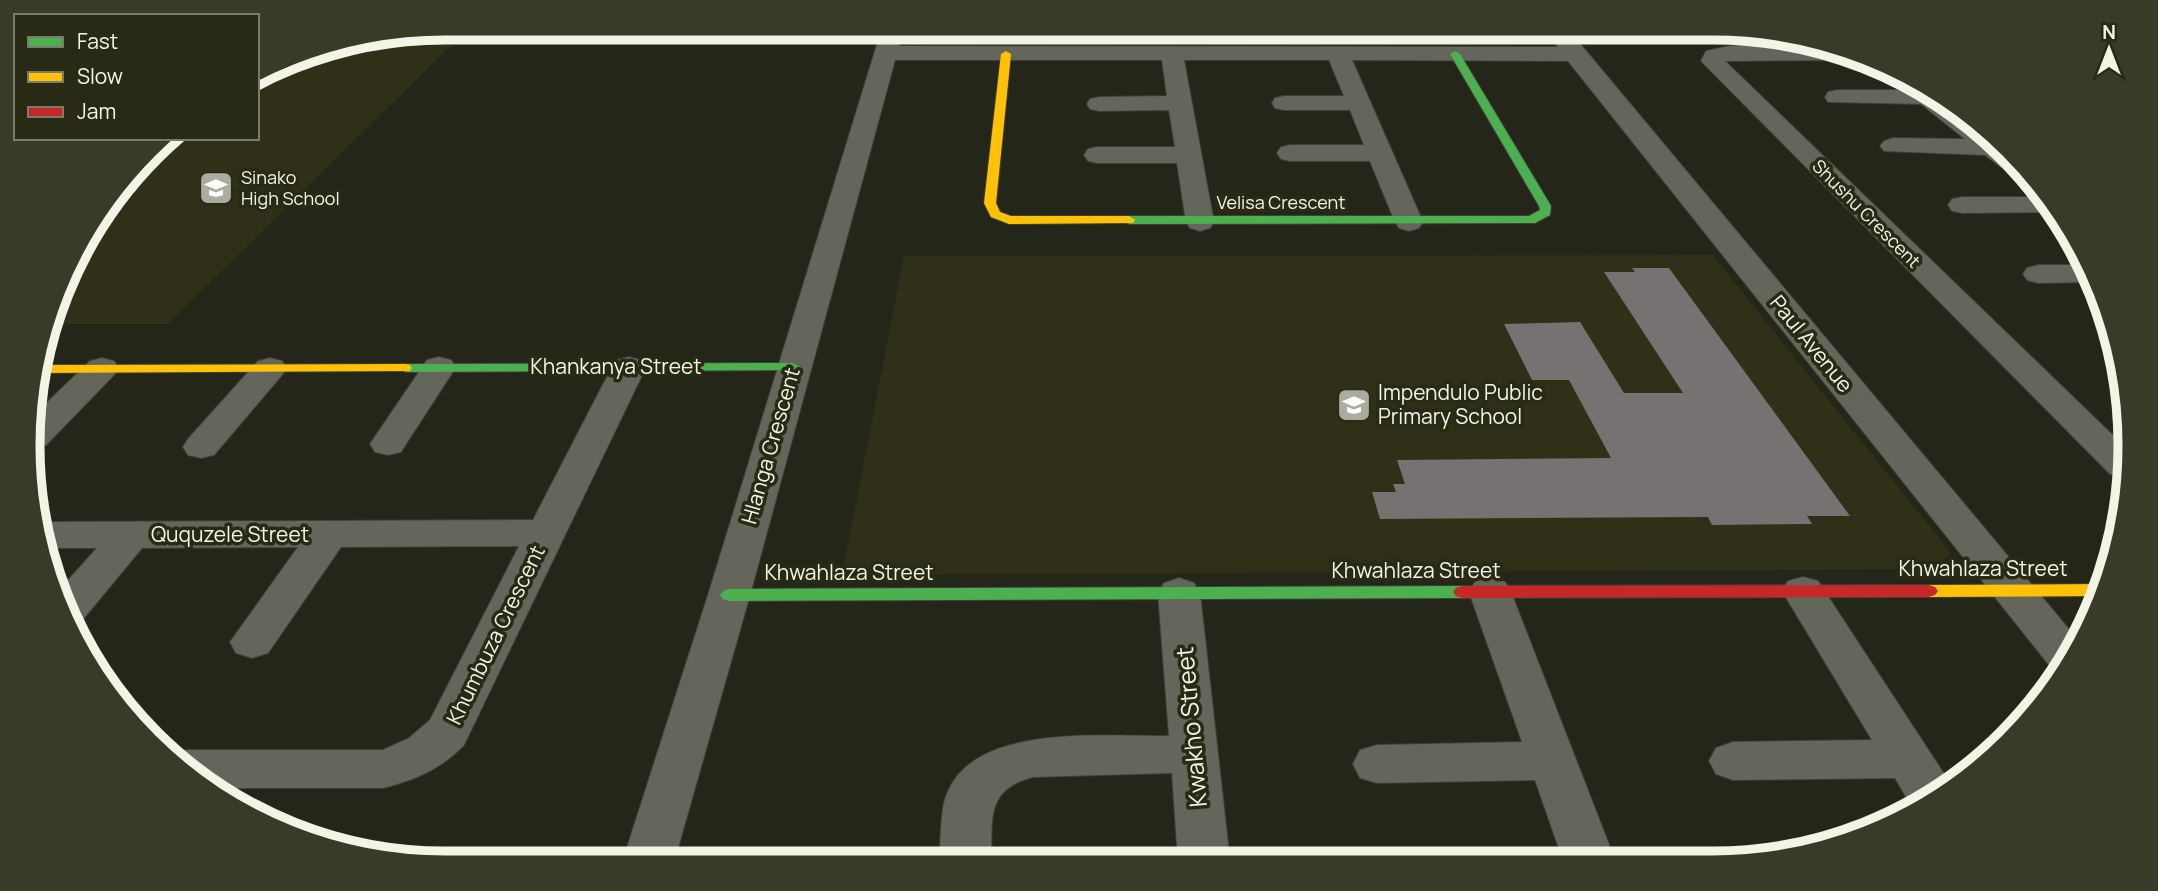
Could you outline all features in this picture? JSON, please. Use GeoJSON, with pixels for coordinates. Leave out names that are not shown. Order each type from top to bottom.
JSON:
{"type":"FeatureCollection","features":[{"type":"Feature","properties":{"kind":"street"},"geometry":{"type":"LineString","coordinates":[[889,41],[1006,54],[1455,54],[1565,41]]}},
{"type":"Feature","properties":{"kind":"street","name":"Hlanga Crescent"},"geometry":{"type":"LineString","coordinates":[[651,851],[729,595],[889,41]]}},
{"type":"Feature","properties":{"kind":"street","name":"Paul Avenue"},"geometry":{"type":"LineString","coordinates":[[1565,41],[2062,650]]}},
{"type":"Feature","properties":{"kind":"street","name":"Shushu Crescent"},"geometry":{"type":"LineString","coordinates":[[1813,53],[1729,53],[1714,57],[1712,61],[2118,456]]}},
{"type":"Feature","properties":{"kind":"street","name":"Velisa Crescent"},"geometry":{"type":"LineString","coordinates":[[1006,54],[990,203],[995,214],[1009,220],[1531,220],[1546,212],[1545,206],[1455,54]]}},
{"type":"Feature","properties":{"kind":"street"},"geometry":{"type":"LineString","coordinates":[[1172,54],[1200,222]]}},
{"type":"Feature","properties":{"kind":"street"},"geometry":{"type":"LineString","coordinates":[[1338,54],[1409,222]]}},
{"type":"Feature","properties":{"kind":"street"},"geometry":{"type":"LineString","coordinates":[[1837,97],[1917,96]]}},
{"type":"Feature","properties":{"kind":"street"},"geometry":{"type":"LineString","coordinates":[[1099,104],[1180,103]]}},
{"type":"Feature","properties":{"kind":"street"},"geometry":{"type":"LineString","coordinates":[[1284,103],[1359,103]]}},
{"type":"Feature","properties":{"kind":"street"},"geometry":{"type":"LineString","coordinates":[[1893,146],[1993,153]]}},
{"type":"Feature","properties":{"kind":"street"},"geometry":{"type":"LineString","coordinates":[[1290,153],[1381,153]]}},
{"type":"Feature","properties":{"kind":"street"},"geometry":{"type":"LineString","coordinates":[[1097,155],[1188,155]]}},
{"type":"Feature","properties":{"kind":"street"},"geometry":{"type":"LineString","coordinates":[[1962,205],[2038,205]]}},
{"type":"Feature","properties":{"kind":"street"},"geometry":{"type":"LineString","coordinates":[[2038,274],[2080,274]]}},
{"type":"Feature","properties":{"kind":"street"},"geometry":{"type":"LineString","coordinates":[[388,444],[439,367]]}},
{"type":"Feature","properties":{"kind":"street","name":"Khumbuza Crescent"},"geometry":{"type":"LineString","coordinates":[[202,769],[383,769],[421,757],[447,732],[629,367]]}},
{"type":"Feature","properties":{"kind":"street","name":"Khankanya Street"},"geometry":{"type":"LineString","coordinates":[[48,369],[793,367]]}},
{"type":"Feature","properties":{"kind":"street"},"geometry":{"type":"LineString","coordinates":[[41,429],[102,368]]}},
{"type":"Feature","properties":{"kind":"street"},"geometry":{"type":"LineString","coordinates":[[201,447],[271,368]]}},
{"type":"Feature","properties":{"kind":"street","name":"Ququzele Street"},"geometry":{"type":"LineString","coordinates":[[50,535],[546,533]]}},
{"type":"Feature","properties":{"kind":"street","name":"Ququzele Street"},"geometry":{"type":"LineString","coordinates":[[252,642],[329,534]]}},
{"type":"Feature","properties":{"kind":"street","name":"Ququzele Street"},"geometry":{"type":"LineString","coordinates":[[72,603],[131,535]]}},
{"type":"Feature","properties":{"kind":"street","name":"Khwahlaza Street"},"geometry":{"type":"LineString","coordinates":[[729,595],[2091,590]]}},
{"type":"Feature","properties":{"kind":"street"},"geometry":{"type":"LineString","coordinates":[[1803,591],[1920,777]]}},
{"type":"Feature","properties":{"kind":"street"},"geometry":{"type":"LineString","coordinates":[[1490,592],[1586,851]]}},
{"type":"Feature","properties":{"kind":"street","name":"Kwakho Street"},"geometry":{"type":"LineString","coordinates":[[1179,593],[1203,851]]}},
{"type":"Feature","properties":{"kind":"street"},"geometry":{"type":"LineString","coordinates":[[966,851],[970,802],[988,776],[1005,765],[1033,758],[1194,754]]}},
{"type":"Feature","properties":{"kind":"street"},"geometry":{"type":"LineString","coordinates":[[1377,764],[1552,761]]}},
{"type":"Feature","properties":{"kind":"street"},"geometry":{"type":"LineString","coordinates":[[1733,761],[1920,777]]}},
{"type":"Feature","properties":{"kind":"shaded area","name":"Sinako High School"},"geometry":{"type":"Polygon","coordinates":[[[457,40],[168,324],[59,324],[71,290],[95,243],[124,199],[159,159],[179,140],[259,140],[259,86],[290,71],[366,48],[419,41],[457,40]]]}},
{"type":"Feature","properties":{"kind":"shaded area","name":"Impendulo Public Primary School"},"geometry":{"type":"Polygon","coordinates":[[[1713,255],[1951,553],[1934,569],[842,575],[904,256],[1713,255]]]}},
{"type":"Feature","properties":{"kind":"building"},"geometry":{"type":"Polygon","coordinates":[[[1632,268],[1669,268],[1850,516],[1807,516],[1812,524],[1712,525],[1708,517],[1380,519],[1372,492],[1396,492],[1393,484],[1405,484],[1397,460],[1611,458],[1569,380],[1532,380],[1504,324],[1580,322],[1624,393],[1683,393],[1604,272],[1635,272],[1632,268]]]}},
{"type":"Feature","properties":{"kind":"traffic: fast"},"geometry":{"type":"LineString","coordinates":[[1129,220],[1531,220],[1546,212],[1545,206],[1455,54]]}},
{"type":"Feature","properties":{"kind":"traffic: fast"},"geometry":{"type":"LineString","coordinates":[[405,368],[793,367]]}},
{"type":"Feature","properties":{"kind":"traffic: fast"},"geometry":{"type":"LineString","coordinates":[[729,595],[1462,592]]}},
{"type":"Feature","properties":{"kind":"traffic: slow"},"geometry":{"type":"LineString","coordinates":[[1006,54],[990,203],[995,214],[1009,220],[1129,220]]}},
{"type":"Feature","properties":{"kind":"traffic: slow"},"geometry":{"type":"LineString","coordinates":[[48,369],[405,368]]}},
{"type":"Feature","properties":{"kind":"traffic: slow"},"geometry":{"type":"LineString","coordinates":[[1929,591],[2091,590]]}},
{"type":"Feature","properties":{"kind":"traffic: jam"},"geometry":{"type":"LineString","coordinates":[[1462,592],[1929,591]]}},
{"type":"Feature","properties":{"kind":"place","name":"Sinako High School"},"geometry":{"type":"Point","coordinates":[216,188]}},
{"type":"Feature","properties":{"kind":"place","name":"Impendulo Public Primary School"},"geometry":{"type":"Point","coordinates":[1354,405]}}]}
